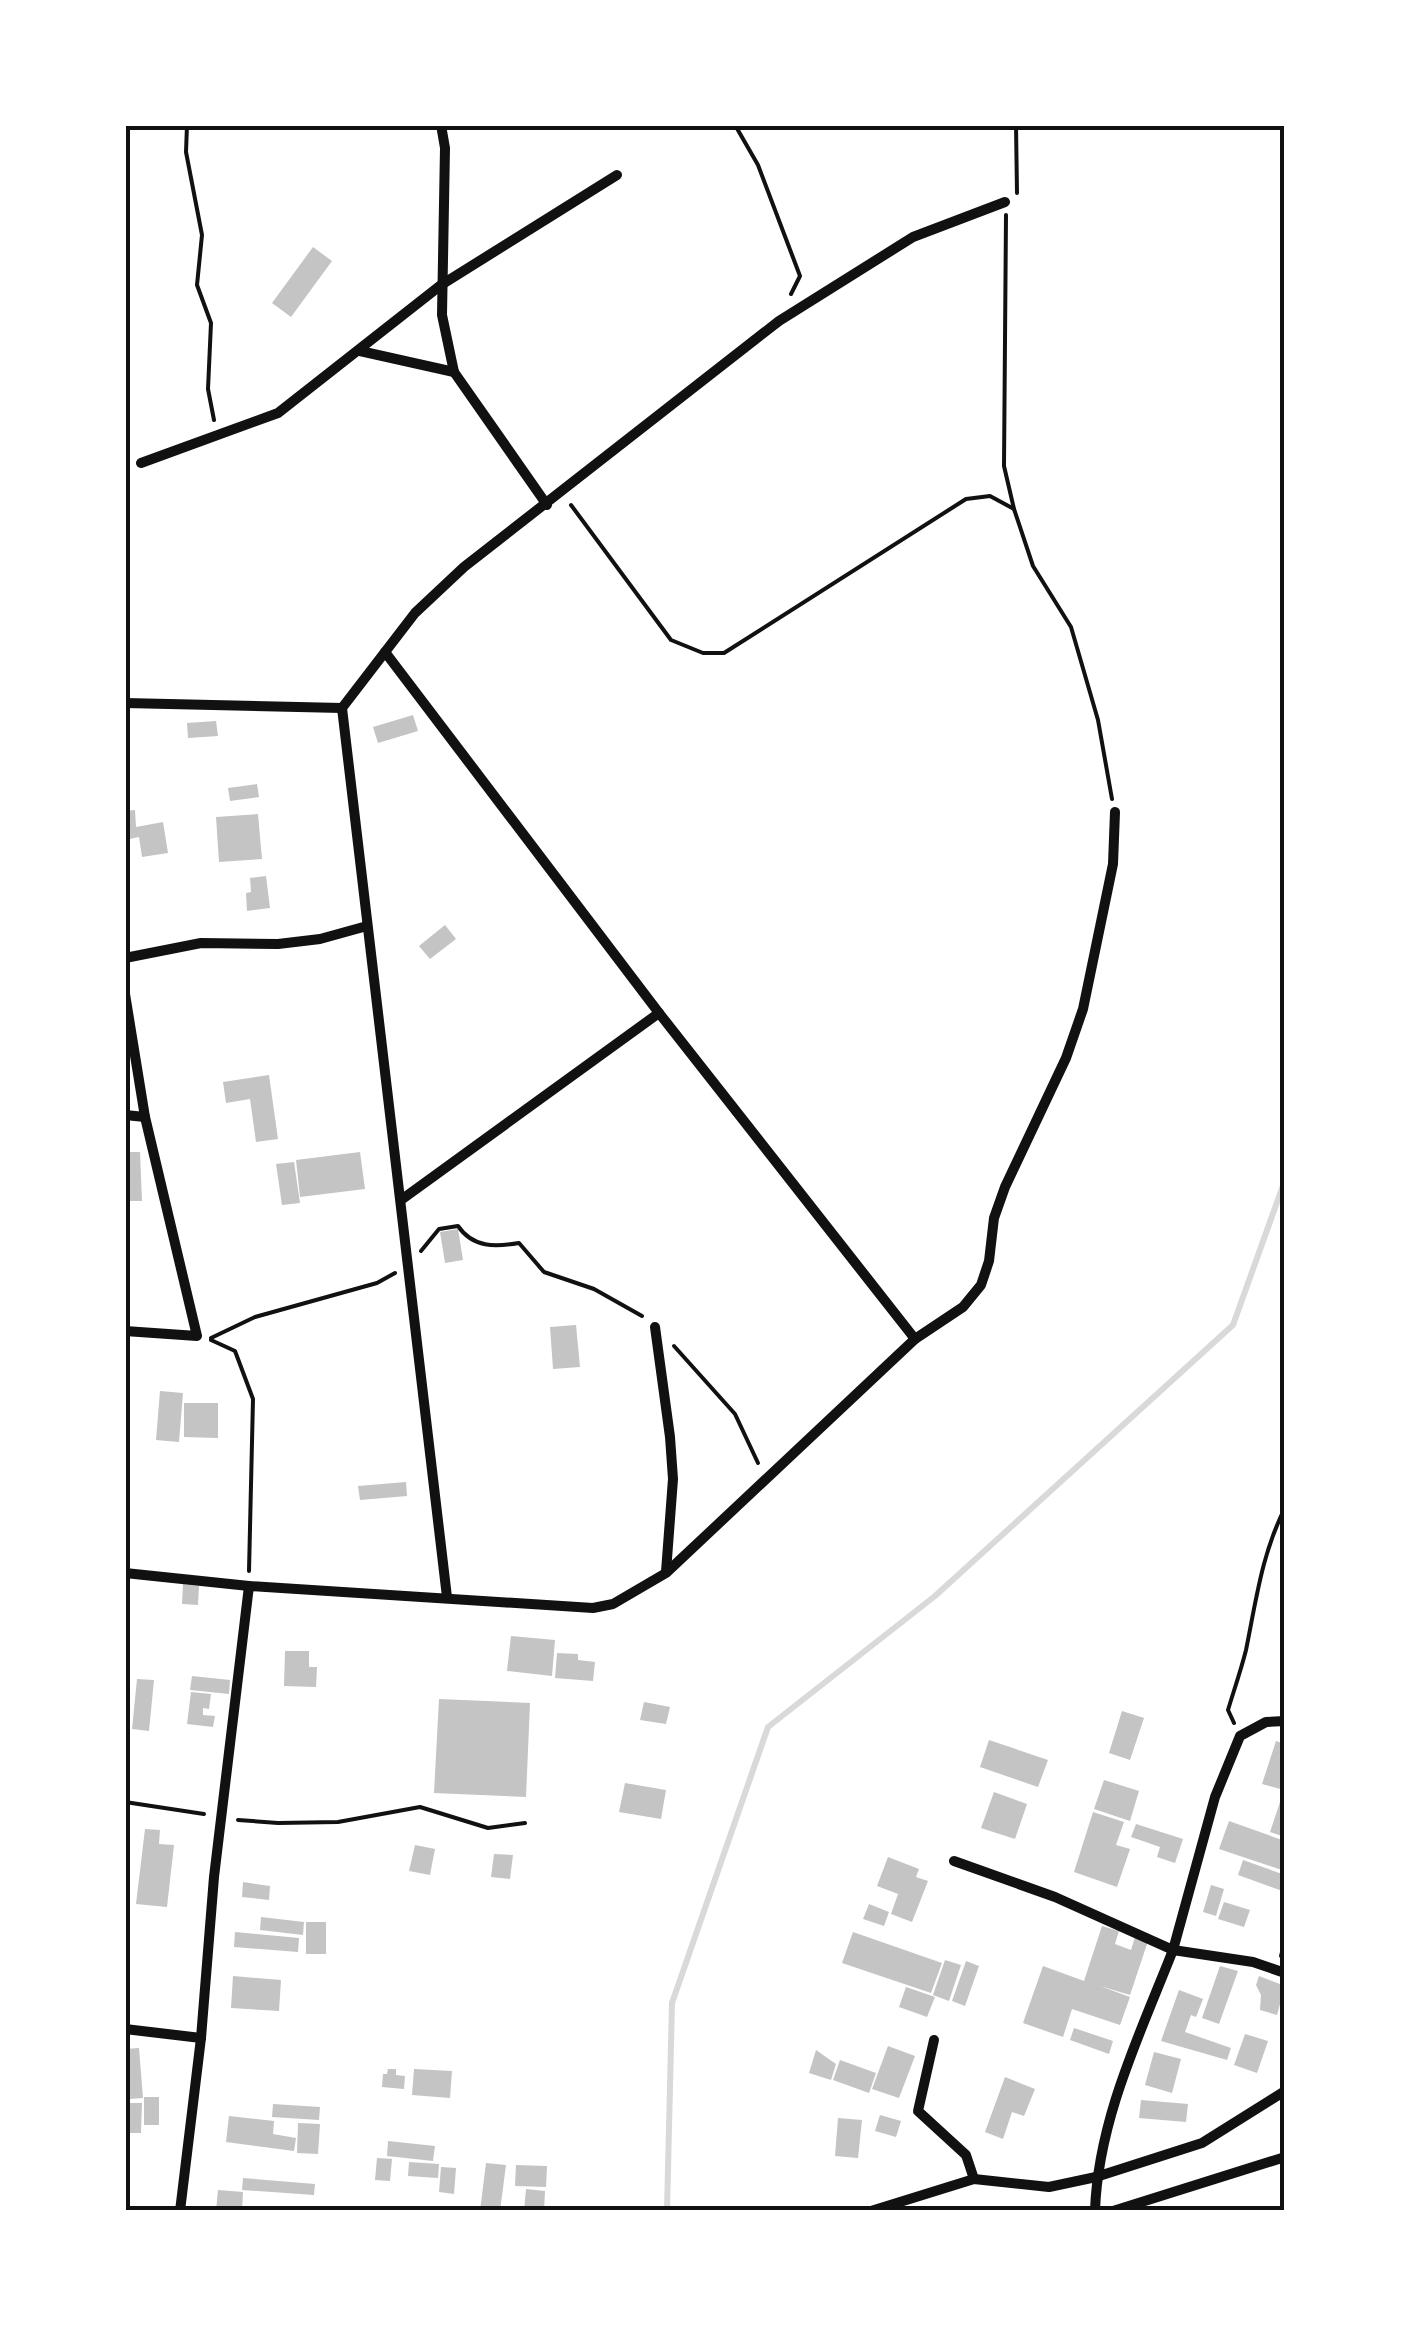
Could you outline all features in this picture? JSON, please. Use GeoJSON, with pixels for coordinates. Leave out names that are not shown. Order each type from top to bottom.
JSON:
{"type":"FeatureCollection","features":[{"type":"Feature","properties":{"kind":"street"},"geometry":{"type":"LineString","coordinates":[[441,125],[445,148],[442,315],[454,372],[547,505]]}},
{"type":"Feature","properties":{"kind":"street"},"geometry":{"type":"LineString","coordinates":[[141,463],[278,413],[442,285],[617,174]]}},
{"type":"Feature","properties":{"kind":"street"},"geometry":{"type":"LineString","coordinates":[[447,1597],[342,708],[415,613],[464,567],[779,321],[913,237],[1004,202]]}},
{"type":"Feature","properties":{"kind":"street"},"geometry":{"type":"LineString","coordinates":[[360,351],[454,372]]}},
{"type":"Feature","properties":{"kind":"street"},"geometry":{"type":"LineString","coordinates":[[385,652],[659,1013],[915,1340]]}},
{"type":"Feature","properties":{"kind":"street"},"geometry":{"type":"LineString","coordinates":[[125,703],[342,708]]}},
{"type":"Feature","properties":{"kind":"street"},"geometry":{"type":"LineString","coordinates":[[125,1573],[249,1586],[593,1608],[613,1604],[666,1573],[915,1340],[963,1307],[981,1284],[990,1261],[994,1218],[1004,1187],[1066,1058],[1082,1009],[1113,864],[1115,812]]}},
{"type":"Feature","properties":{"kind":"street"},"geometry":{"type":"LineString","coordinates":[[125,958],[202,942],[278,944],[320,939],[366,926]]}},
{"type":"Feature","properties":{"kind":"street"},"geometry":{"type":"LineString","coordinates":[[125,994],[145,1117],[197,1336],[125,1331]]}},
{"type":"Feature","properties":{"kind":"street"},"geometry":{"type":"LineString","coordinates":[[401,1200],[659,1013]]}},
{"type":"Feature","properties":{"kind":"street"},"geometry":{"type":"LineString","coordinates":[[125,1115],[145,1117]]}},
{"type":"Feature","properties":{"kind":"street"},"geometry":{"type":"LineString","coordinates":[[655,1326],[672,1479],[666,1573]]}},
{"type":"Feature","properties":{"kind":"street"},"geometry":{"type":"LineString","coordinates":[[180,2211],[249,1586]]}},
{"type":"Feature","properties":{"kind":"street"},"geometry":{"type":"LineString","coordinates":[[1095,2211],[1096,2177],[1124,2075],[1174,1950],[1215,1797],[1240,1736],[1266,1722],[1285,1721]]}},
{"type":"Feature","properties":{"kind":"street"},"geometry":{"type":"LineString","coordinates":[[954,1861],[1056,1896],[1174,1950],[1253,1962],[1285,1973]]}},
{"type":"Feature","properties":{"kind":"street"},"geometry":{"type":"LineString","coordinates":[[125,2030],[201,2038]]}},
{"type":"Feature","properties":{"kind":"street"},"geometry":{"type":"LineString","coordinates":[[934,2040],[918,2111],[966,2154],[974,2179]]}},
{"type":"Feature","properties":{"kind":"street"},"geometry":{"type":"LineString","coordinates":[[871,2211],[974,2179],[1049,2188],[1096,2177],[1202,2143],[1285,2091]]}},
{"type":"Feature","properties":{"kind":"street"},"geometry":{"type":"LineString","coordinates":[[1113,2211],[1285,2157]]}},
{"type":"Feature","properties":{"kind":"path"},"geometry":{"type":"LineString","coordinates":[[187,125],[186,152],[202,235],[196,285],[212,323],[208,389],[216,434]]}},
{"type":"Feature","properties":{"kind":"path"},"geometry":{"type":"LineString","coordinates":[[736,125],[758,166],[800,276],[779,321]]}},
{"type":"Feature","properties":{"kind":"path"},"geometry":{"type":"LineString","coordinates":[[1016,125],[1017,194],[1004,202],[1008,236],[1004,466],[1033,566],[1071,628],[1098,720],[1115,812]]}},
{"type":"Feature","properties":{"kind":"path"},"geometry":{"type":"LineString","coordinates":[[562,493],[671,640],[702,653],[724,654],[966,498],[990,496],[1014,509]]}},
{"type":"Feature","properties":{"kind":"path"},"geometry":{"type":"LineString","coordinates":[[249,1586],[253,1399],[236,1351],[209,1339],[255,1317],[377,1284],[407,1266],[439,1228],[458,1226],[467,1239],[497,1247],[519,1242],[544,1272],[594,1289],[655,1326],[735,1414],[768,1481]]}},
{"type":"Feature","properties":{"kind":"path"},"geometry":{"type":"LineString","coordinates":[[1240,1736],[1228,1710],[1245,1653],[1256,1586],[1285,1508]]}},
{"type":"Feature","properties":{"kind":"path"},"geometry":{"type":"LineString","coordinates":[[125,1802],[278,1824],[338,1822],[420,1807],[488,1828],[526,1823]]}},
{"type":"Feature","properties":{"kind":"building"},"geometry":{"type":"Polygon","coordinates":[[[313,247],[332,261],[291,317],[272,303],[313,247]]]}},
{"type":"Feature","properties":{"kind":"building"},"geometry":{"type":"Polygon","coordinates":[[[413,715],[418,731],[378,743],[373,727],[413,715]]]}},
{"type":"Feature","properties":{"kind":"building"},"geometry":{"type":"Polygon","coordinates":[[[216,721],[218,736],[188,738],[187,723],[216,721]]]}},
{"type":"Feature","properties":{"kind":"building"},"geometry":{"type":"Polygon","coordinates":[[[257,784],[259,797],[230,801],[228,788],[257,784]]]}},
{"type":"Feature","properties":{"kind":"building"},"geometry":{"type":"Polygon","coordinates":[[[135,810],[136,827],[163,822],[168,853],[142,857],[139,837],[125,840],[125,811],[135,810]]]}},
{"type":"Feature","properties":{"kind":"building"},"geometry":{"type":"Polygon","coordinates":[[[258,814],[262,859],[219,862],[216,817],[258,814]]]}},
{"type":"Feature","properties":{"kind":"building"},"geometry":{"type":"Polygon","coordinates":[[[266,876],[270,908],[247,911],[250,878],[266,876]]]}},
{"type":"Feature","properties":{"kind":"building"},"geometry":{"type":"Polygon","coordinates":[[[445,925],[456,939],[430,959],[419,946],[445,925]]]}},
{"type":"Feature","properties":{"kind":"building"},"geometry":{"type":"Polygon","coordinates":[[[269,1075],[278,1139],[256,1142],[250,1099],[226,1103],[223,1082],[269,1075]]]}},
{"type":"Feature","properties":{"kind":"building"},"geometry":{"type":"Polygon","coordinates":[[[125,1152],[140,1152],[142,1201],[125,1201],[125,1152]]]}},
{"type":"Feature","properties":{"kind":"building"},"geometry":{"type":"Polygon","coordinates":[[[360,1152],[365,1189],[300,1197],[296,1160],[360,1152]]]}},
{"type":"Feature","properties":{"kind":"building"},"geometry":{"type":"Polygon","coordinates":[[[294,1162],[300,1203],[282,1205],[276,1164],[294,1162]]]}},
{"type":"Feature","properties":{"kind":"building"},"geometry":{"type":"Polygon","coordinates":[[[458,1229],[463,1260],[445,1263],[440,1232],[458,1229]]]}},
{"type":"Feature","properties":{"kind":"building"},"geometry":{"type":"Polygon","coordinates":[[[576,1325],[580,1367],[553,1369],[550,1327],[576,1325]]]}},
{"type":"Feature","properties":{"kind":"building"},"geometry":{"type":"Polygon","coordinates":[[[160,1391],[183,1393],[179,1442],[156,1440],[160,1391]]]}},
{"type":"Feature","properties":{"kind":"building"},"geometry":{"type":"Polygon","coordinates":[[[184,1403],[218,1403],[218,1438],[184,1437],[184,1403]]]}},
{"type":"Feature","properties":{"kind":"building"},"geometry":{"type":"Polygon","coordinates":[[[406,1482],[407,1496],[360,1500],[358,1486],[406,1482]]]}},
{"type":"Feature","properties":{"kind":"building"},"geometry":{"type":"Polygon","coordinates":[[[183,1584],[199,1586],[198,1605],[182,1604],[183,1584]]]}},
{"type":"Feature","properties":{"kind":"building"},"geometry":{"type":"Polygon","coordinates":[[[511,1636],[555,1640],[552,1676],[507,1671],[511,1636]]]}},
{"type":"Feature","properties":{"kind":"building"},"geometry":{"type":"Polygon","coordinates":[[[285,1651],[309,1651],[309,1667],[317,1667],[316,1687],[284,1686],[285,1651]]]}},
{"type":"Feature","properties":{"kind":"building"},"geometry":{"type":"Polygon","coordinates":[[[557,1653],[578,1654],[578,1660],[595,1662],[593,1681],[555,1678],[557,1653]]]}},
{"type":"Feature","properties":{"kind":"building"},"geometry":{"type":"Polygon","coordinates":[[[192,1676],[230,1680],[229,1694],[190,1690],[192,1676]]]}},
{"type":"Feature","properties":{"kind":"building"},"geometry":{"type":"Polygon","coordinates":[[[137,1679],[154,1680],[149,1731],[132,1729],[137,1679]]]}},
{"type":"Feature","properties":{"kind":"building"},"geometry":{"type":"Polygon","coordinates":[[[191,1692],[211,1694],[209,1709],[203,1708],[203,1715],[215,1716],[213,1727],[187,1724],[191,1692]]]}},
{"type":"Feature","properties":{"kind":"building"},"geometry":{"type":"Polygon","coordinates":[[[439,1699],[530,1703],[526,1797],[434,1793],[439,1699]]]}},
{"type":"Feature","properties":{"kind":"building"},"geometry":{"type":"Polygon","coordinates":[[[644,1702],[670,1707],[666,1724],[640,1720],[644,1702]]]}},
{"type":"Feature","properties":{"kind":"building"},"geometry":{"type":"Polygon","coordinates":[[[1122,1711],[1144,1718],[1130,1760],[1109,1753],[1122,1711]]]}},
{"type":"Feature","properties":{"kind":"building"},"geometry":{"type":"Polygon","coordinates":[[[989,1740],[1048,1760],[1038,1787],[980,1767],[989,1740]]]}},
{"type":"Feature","properties":{"kind":"building"},"geometry":{"type":"Polygon","coordinates":[[[1276,1741],[1285,1744],[1285,1837],[1270,1832],[1284,1790],[1262,1784],[1276,1741]]]}},
{"type":"Feature","properties":{"kind":"building"},"geometry":{"type":"Polygon","coordinates":[[[1104,1780],[1139,1791],[1130,1821],[1094,1809],[1104,1780]]]}},
{"type":"Feature","properties":{"kind":"building"},"geometry":{"type":"Polygon","coordinates":[[[625,1783],[666,1790],[661,1819],[619,1812],[625,1783]]]}},
{"type":"Feature","properties":{"kind":"building"},"geometry":{"type":"Polygon","coordinates":[[[994,1792],[1027,1804],[1015,1839],[981,1828],[994,1792]]]}},
{"type":"Feature","properties":{"kind":"building"},"geometry":{"type":"Polygon","coordinates":[[[1093,1812],[1124,1822],[1116,1845],[1130,1849],[1117,1887],[1074,1872],[1093,1812]]]}},
{"type":"Feature","properties":{"kind":"building"},"geometry":{"type":"Polygon","coordinates":[[[1229,1821],[1285,1841],[1285,1871],[1219,1849],[1229,1821]]]}},
{"type":"Feature","properties":{"kind":"building"},"geometry":{"type":"Polygon","coordinates":[[[1136,1824],[1183,1839],[1175,1863],[1157,1857],[1160,1847],[1131,1837],[1136,1824]]]}},
{"type":"Feature","properties":{"kind":"building"},"geometry":{"type":"Polygon","coordinates":[[[145,1829],[160,1830],[159,1844],[174,1845],[167,1907],[136,1904],[145,1829]]]}},
{"type":"Feature","properties":{"kind":"building"},"geometry":{"type":"Polygon","coordinates":[[[415,1845],[435,1849],[430,1875],[409,1871],[415,1845]]]}},
{"type":"Feature","properties":{"kind":"building"},"geometry":{"type":"Polygon","coordinates":[[[494,1854],[513,1855],[510,1879],[491,1877],[494,1854]]]}},
{"type":"Feature","properties":{"kind":"building"},"geometry":{"type":"Polygon","coordinates":[[[888,1857],[919,1869],[916,1877],[928,1881],[912,1922],[891,1914],[898,1894],[877,1886],[888,1857]]]}},
{"type":"Feature","properties":{"kind":"building"},"geometry":{"type":"Polygon","coordinates":[[[1243,1860],[1285,1875],[1285,1892],[1238,1875],[1243,1860]]]}},
{"type":"Feature","properties":{"kind":"building"},"geometry":{"type":"Polygon","coordinates":[[[243,1882],[270,1886],[269,1900],[242,1897],[243,1882]]]}},
{"type":"Feature","properties":{"kind":"building"},"geometry":{"type":"Polygon","coordinates":[[[1211,1885],[1224,1889],[1216,1916],[1203,1912],[1211,1885]]]}},
{"type":"Feature","properties":{"kind":"building"},"geometry":{"type":"Polygon","coordinates":[[[1224,1902],[1250,1910],[1244,1927],[1218,1919],[1224,1902]]]}},
{"type":"Feature","properties":{"kind":"building"},"geometry":{"type":"Polygon","coordinates":[[[869,1904],[889,1912],[884,1926],[863,1919],[869,1904]]]}},
{"type":"Feature","properties":{"kind":"building"},"geometry":{"type":"Polygon","coordinates":[[[261,1917],[304,1922],[303,1935],[260,1930],[261,1917]]]}},
{"type":"Feature","properties":{"kind":"building"},"geometry":{"type":"Polygon","coordinates":[[[306,1922],[326,1922],[326,1954],[306,1954],[306,1922]]]}},
{"type":"Feature","properties":{"kind":"building"},"geometry":{"type":"Polygon","coordinates":[[[1102,1926],[1119,1931],[1115,1944],[1131,1950],[1135,1937],[1148,1941],[1130,1995],[1100,1986],[1130,1997],[1120,2025],[1072,2009],[1063,2037],[1023,2023],[1043,1966],[1084,1981],[1102,1926]]]}},
{"type":"Feature","properties":{"kind":"building"},"geometry":{"type":"Polygon","coordinates":[[[235,1932],[299,1938],[298,1952],[234,1947],[235,1932]]]}},
{"type":"Feature","properties":{"kind":"building"},"geometry":{"type":"Polygon","coordinates":[[[853,1932],[942,1963],[931,1993],[842,1963],[853,1932]]]}},
{"type":"Feature","properties":{"kind":"building"},"geometry":{"type":"Polygon","coordinates":[[[945,1960],[961,1965],[949,2001],[933,1995],[945,1960]]]}},
{"type":"Feature","properties":{"kind":"building"},"geometry":{"type":"Polygon","coordinates":[[[966,1961],[979,1966],[965,2006],[952,2001],[966,1961]]]}},
{"type":"Feature","properties":{"kind":"building"},"geometry":{"type":"Polygon","coordinates":[[[1220,1966],[1238,1971],[1219,2024],[1202,2018],[1220,1966]]]}},
{"type":"Feature","properties":{"kind":"building"},"geometry":{"type":"Polygon","coordinates":[[[233,1976],[281,1980],[279,2011],[231,2008],[233,1976]]]}},
{"type":"Feature","properties":{"kind":"building"},"geometry":{"type":"Polygon","coordinates":[[[1259,1976],[1285,1986],[1277,2015],[1260,2010],[1261,1995],[1256,1985],[1259,1976]]]}},
{"type":"Feature","properties":{"kind":"building"},"geometry":{"type":"Polygon","coordinates":[[[906,1987],[935,1997],[927,2017],[899,2007],[906,1987]]]}},
{"type":"Feature","properties":{"kind":"building"},"geometry":{"type":"Polygon","coordinates":[[[1179,1990],[1203,1999],[1185,2032],[1231,2048],[1227,2060],[1161,2041],[1179,1990]]]}},
{"type":"Feature","properties":{"kind":"building"},"geometry":{"type":"Polygon","coordinates":[[[1074,2028],[1113,2041],[1109,2054],[1070,2040],[1074,2028]]]}},
{"type":"Feature","properties":{"kind":"building"},"geometry":{"type":"Polygon","coordinates":[[[1245,2034],[1268,2041],[1257,2073],[1234,2065],[1245,2034]]]}},
{"type":"Feature","properties":{"kind":"building"},"geometry":{"type":"Polygon","coordinates":[[[888,2046],[915,2056],[899,2098],[872,2089],[888,2046]]]}},
{"type":"Feature","properties":{"kind":"building"},"geometry":{"type":"Polygon","coordinates":[[[139,2048],[143,2098],[130,2099],[126,2049],[139,2048]]]}},
{"type":"Feature","properties":{"kind":"building"},"geometry":{"type":"Polygon","coordinates":[[[816,2050],[836,2064],[831,2080],[809,2073],[816,2050]]]}},
{"type":"Feature","properties":{"kind":"building"},"geometry":{"type":"Polygon","coordinates":[[[1154,2052],[1181,2059],[1172,2093],[1145,2085],[1154,2052]]]}},
{"type":"Feature","properties":{"kind":"building"},"geometry":{"type":"Polygon","coordinates":[[[840,2060],[876,2073],[869,2093],[833,2080],[840,2060]]]}},
{"type":"Feature","properties":{"kind":"building"},"geometry":{"type":"Polygon","coordinates":[[[396,2069],[396,2075],[405,2076],[404,2089],[382,2087],[383,2074],[396,2069]]]}},
{"type":"Feature","properties":{"kind":"building"},"geometry":{"type":"Polygon","coordinates":[[[414,2069],[452,2071],[450,2098],[412,2095],[414,2069]]]}},
{"type":"Feature","properties":{"kind":"building"},"geometry":{"type":"Polygon","coordinates":[[[1005,2077],[1035,2089],[1024,2116],[1012,2112],[1003,2139],[985,2132],[1005,2077]]]}},
{"type":"Feature","properties":{"kind":"building"},"geometry":{"type":"Polygon","coordinates":[[[144,2097],[159,2097],[159,2125],[144,2125],[144,2097]]]}},
{"type":"Feature","properties":{"kind":"building"},"geometry":{"type":"Polygon","coordinates":[[[1141,2100],[1188,2104],[1186,2122],[1139,2118],[1141,2100]]]}},
{"type":"Feature","properties":{"kind":"building"},"geometry":{"type":"Polygon","coordinates":[[[125,2103],[142,2103],[141,2133],[125,2133],[125,2103]]]}},
{"type":"Feature","properties":{"kind":"building"},"geometry":{"type":"Polygon","coordinates":[[[273,2104],[320,2107],[319,2120],[272,2117],[273,2104]]]}},
{"type":"Feature","properties":{"kind":"building"},"geometry":{"type":"Polygon","coordinates":[[[880,2115],[901,2121],[896,2137],[875,2131],[880,2115]]]}},
{"type":"Feature","properties":{"kind":"building"},"geometry":{"type":"Polygon","coordinates":[[[229,2116],[274,2121],[273,2134],[296,2138],[294,2151],[226,2142],[229,2116]]]}},
{"type":"Feature","properties":{"kind":"building"},"geometry":{"type":"Polygon","coordinates":[[[838,2118],[862,2120],[858,2158],[835,2156],[838,2118]]]}},
{"type":"Feature","properties":{"kind":"building"},"geometry":{"type":"Polygon","coordinates":[[[298,2123],[320,2124],[318,2154],[297,2153],[298,2123]]]}},
{"type":"Feature","properties":{"kind":"building"},"geometry":{"type":"Polygon","coordinates":[[[388,2141],[435,2146],[433,2161],[387,2156],[388,2141]]]}},
{"type":"Feature","properties":{"kind":"building"},"geometry":{"type":"Polygon","coordinates":[[[377,2158],[392,2159],[390,2181],[375,2180],[377,2158]]]}},
{"type":"Feature","properties":{"kind":"building"},"geometry":{"type":"Polygon","coordinates":[[[409,2162],[439,2164],[438,2178],[408,2176],[409,2162]]]}},
{"type":"Feature","properties":{"kind":"building"},"geometry":{"type":"Polygon","coordinates":[[[486,2163],[506,2165],[500,2211],[480,2211],[486,2163]]]}},
{"type":"Feature","properties":{"kind":"building"},"geometry":{"type":"Polygon","coordinates":[[[516,2165],[547,2166],[546,2187],[515,2186],[516,2165]]]}},
{"type":"Feature","properties":{"kind":"building"},"geometry":{"type":"Polygon","coordinates":[[[441,2167],[456,2168],[454,2194],[439,2192],[441,2167]]]}},
{"type":"Feature","properties":{"kind":"building"},"geometry":{"type":"Polygon","coordinates":[[[243,2178],[315,2184],[314,2195],[242,2190],[243,2178]]]}},
{"type":"Feature","properties":{"kind":"building"},"geometry":{"type":"Polygon","coordinates":[[[526,2189],[545,2191],[544,2211],[524,2211],[526,2189]]]}},
{"type":"Feature","properties":{"kind":"building"},"geometry":{"type":"Polygon","coordinates":[[[218,2190],[243,2192],[242,2211],[216,2211],[218,2190]]]}},
{"type":"Feature","properties":{"kind":"waterway"},"geometry":{"type":"LineString","coordinates":[[667,2211],[672,2003],[768,1727],[935,1596],[1233,1325],[1285,1180]]}}]}
